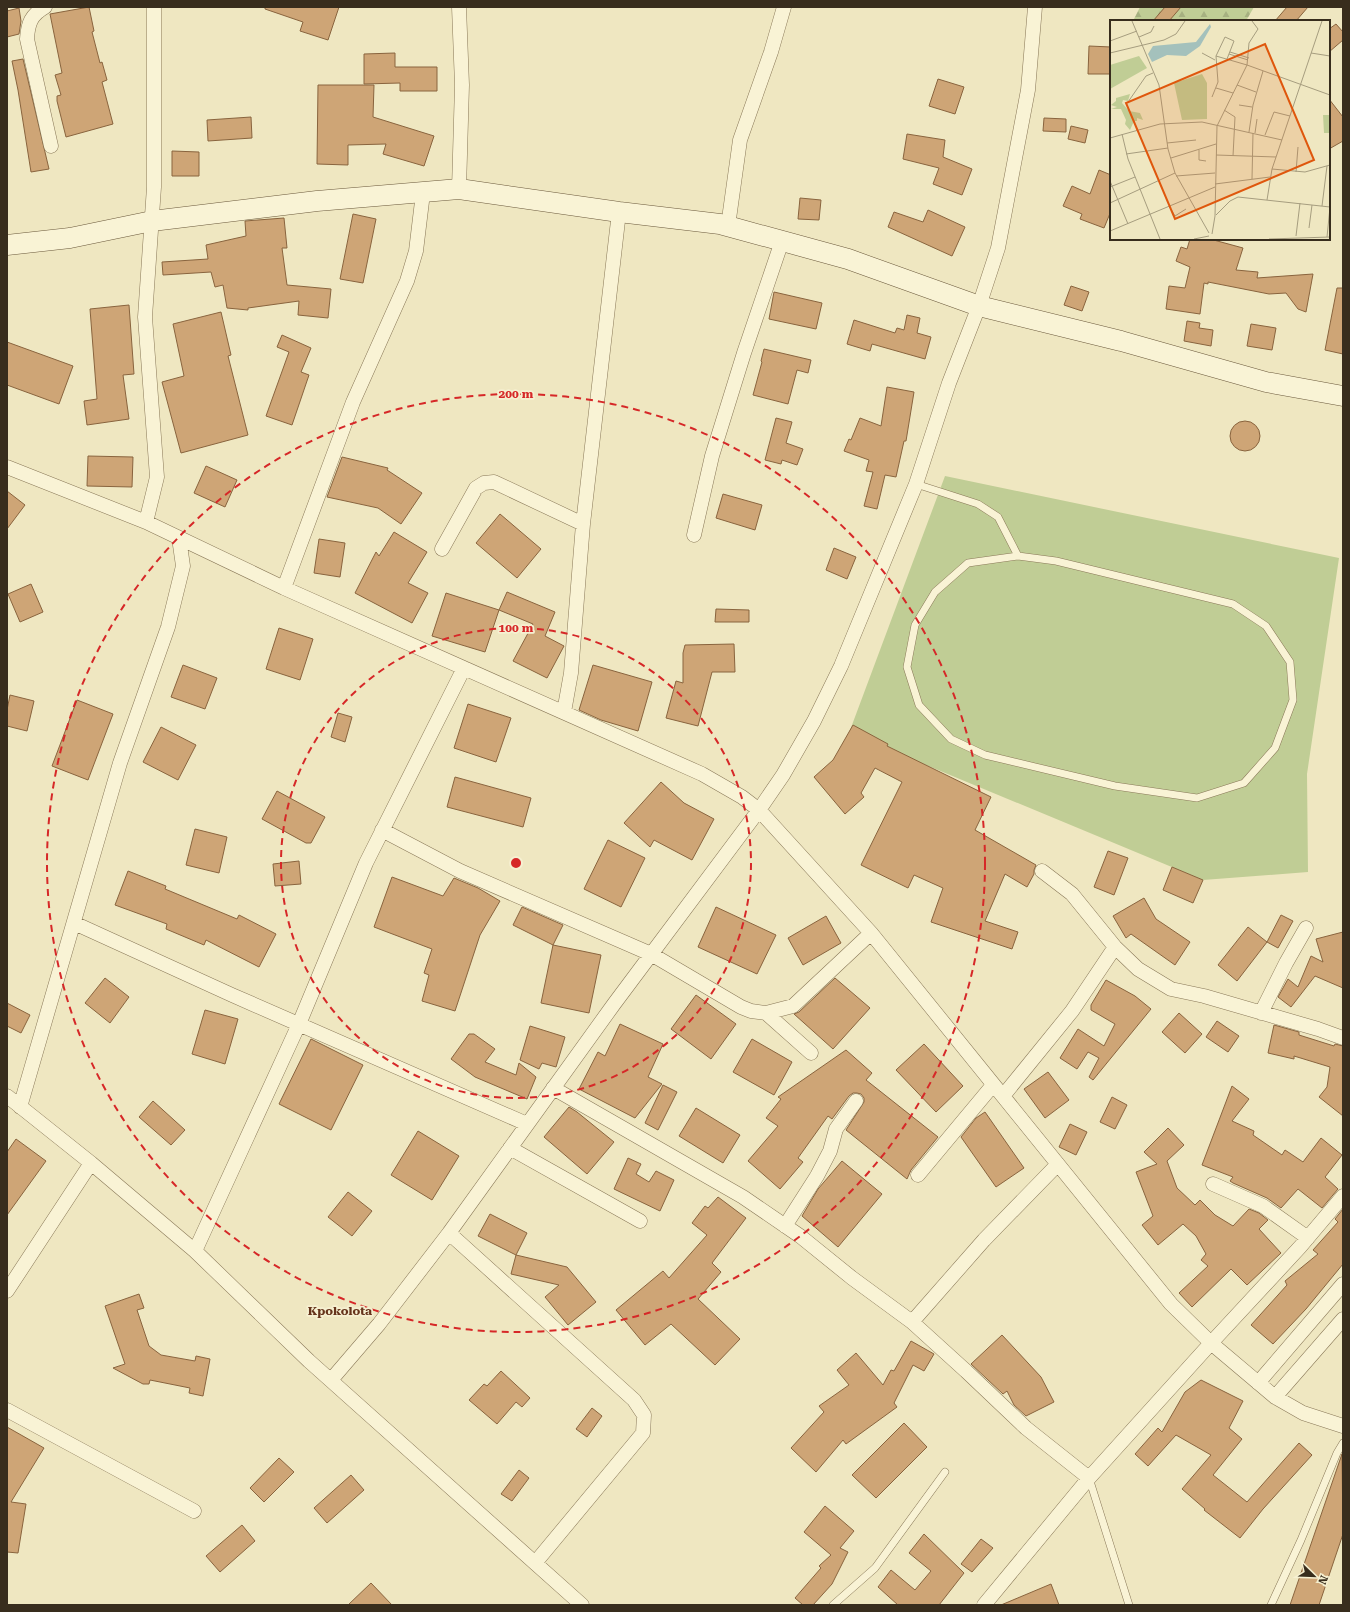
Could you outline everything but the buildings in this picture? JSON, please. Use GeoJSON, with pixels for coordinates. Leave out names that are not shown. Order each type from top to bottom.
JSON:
{"type":"FeatureCollection","features":[{"type":"Feature","properties":{"kind":"main road"},"geometry":{"type":"LineString","coordinates":[[7,245],[70,238],[152,221],[317,201],[459,189],[619,212],[720,224],[848,259],[979,306],[1121,341],[1266,382],[1343,396]]}},
{"type":"Feature","properties":{"kind":"street"},"geometry":{"type":"LineString","coordinates":[[45,7],[35,12],[28,26],[27,39],[52,146]]}},
{"type":"Feature","properties":{"kind":"street"},"geometry":{"type":"LineString","coordinates":[[146,522],[157,477],[145,317],[154,187],[154,7]]}},
{"type":"Feature","properties":{"kind":"street"},"geometry":{"type":"LineString","coordinates":[[459,7],[462,85],[459,189]]}},
{"type":"Feature","properties":{"kind":"street"},"geometry":{"type":"LineString","coordinates":[[728,226],[740,140],[771,52],[784,7]]}},
{"type":"Feature","properties":{"kind":"street"},"geometry":{"type":"LineString","coordinates":[[331,1380],[379,1324],[449,1233],[651,954],[760,810],[783,776],[814,721],[841,666],[916,484],[949,383],[979,306],[998,248],[1026,98],[1035,7]]}},
{"type":"Feature","properties":{"kind":"street"},"geometry":{"type":"LineString","coordinates":[[284,588],[353,402],[407,280],[416,251],[423,193]]}},
{"type":"Feature","properties":{"kind":"street"},"geometry":{"type":"LineString","coordinates":[[564,712],[571,673],[583,524],[619,212]]}},
{"type":"Feature","properties":{"kind":"street"},"geometry":{"type":"LineString","coordinates":[[694,535],[712,456],[744,353],[782,241]]}},
{"type":"Feature","properties":{"kind":"street"},"geometry":{"type":"LineString","coordinates":[[7,467],[146,522],[284,588],[702,774],[742,797],[760,810],[871,933],[1171,1304],[1211,1343],[1275,1397],[1303,1413],[1343,1426]]}},
{"type":"Feature","properties":{"kind":"street"},"geometry":{"type":"LineString","coordinates":[[442,548],[476,488],[484,483],[494,482],[583,524]]}},
{"type":"Feature","properties":{"kind":"street"},"geometry":{"type":"LineString","coordinates":[[20,1107],[120,763],[168,627],[183,566],[179,538]]}},
{"type":"Feature","properties":{"kind":"street"},"geometry":{"type":"LineString","coordinates":[[195,1251],[299,1024],[366,862],[464,668]]}},
{"type":"Feature","properties":{"kind":"street"},"geometry":{"type":"LineString","coordinates":[[382,830],[460,871],[651,954],[740,1007],[752,1011],[766,1013],[793,1006],[871,933]]}},
{"type":"Feature","properties":{"kind":"street"},"geometry":{"type":"LineString","coordinates":[[1042,871],[1072,894],[1114,947],[1138,969],[1171,989],[1204,996],[1343,1038]]}},
{"type":"Feature","properties":{"kind":"street"},"geometry":{"type":"LineString","coordinates":[[74,923],[232,996],[527,1124]]}},
{"type":"Feature","properties":{"kind":"street"},"geometry":{"type":"LineString","coordinates":[[1260,1012],[1306,928]]}},
{"type":"Feature","properties":{"kind":"street"},"geometry":{"type":"LineString","coordinates":[[1002,1096],[1072,1010],[1114,947]]}},
{"type":"Feature","properties":{"kind":"street"},"geometry":{"type":"LineString","coordinates":[[766,1013],[811,1053]]}},
{"type":"Feature","properties":{"kind":"street"},"geometry":{"type":"LineString","coordinates":[[918,1175],[994,1085]]}},
{"type":"Feature","properties":{"kind":"street"},"geometry":{"type":"LineString","coordinates":[[553,1088],[743,1197],[785,1226],[912,1322],[1026,1428],[1089,1478]]}},
{"type":"Feature","properties":{"kind":"street"},"geometry":{"type":"LineString","coordinates":[[7,1096],[91,1163],[195,1251],[309,1361],[582,1605]]}},
{"type":"Feature","properties":{"kind":"street"},"geometry":{"type":"LineString","coordinates":[[785,1226],[817,1176],[830,1152],[836,1129],[856,1101]]}},
{"type":"Feature","properties":{"kind":"street"},"geometry":{"type":"LineString","coordinates":[[510,1148],[640,1221]]}},
{"type":"Feature","properties":{"kind":"street"},"geometry":{"type":"LineString","coordinates":[[7,1291],[91,1163]]}},
{"type":"Feature","properties":{"kind":"street"},"geometry":{"type":"LineString","coordinates":[[912,1322],[984,1240],[1058,1164]]}},
{"type":"Feature","properties":{"kind":"street"},"geometry":{"type":"LineString","coordinates":[[1213,1184],[1263,1206],[1308,1238]]}},
{"type":"Feature","properties":{"kind":"street"},"geometry":{"type":"LineString","coordinates":[[984,1605],[1089,1478],[1308,1238],[1343,1196]]}},
{"type":"Feature","properties":{"kind":"street"},"geometry":{"type":"LineString","coordinates":[[449,1233],[634,1400],[644,1415],[643,1434],[535,1563]]}},
{"type":"Feature","properties":{"kind":"street"},"geometry":{"type":"LineString","coordinates":[[1258,1383],[1343,1284]]}},
{"type":"Feature","properties":{"kind":"street"},"geometry":{"type":"LineString","coordinates":[[1275,1397],[1343,1319]]}},
{"type":"Feature","properties":{"kind":"street"},"geometry":{"type":"LineString","coordinates":[[7,1410],[194,1511]]}},
{"type":"Feature","properties":{"kind":"lane"},"geometry":{"type":"LineString","coordinates":[[916,484],[978,504],[998,517],[1018,556]]}},
{"type":"Feature","properties":{"kind":"lane"},"geometry":{"type":"LineString","coordinates":[[1018,556],[1056,561],[1233,604],[1266,626],[1290,662],[1293,700],[1275,748],[1244,783],[1197,798],[1107,784],[985,754],[951,739],[919,705],[907,667],[915,625],[935,592],[968,564],[1018,556]]}},
{"type":"Feature","properties":{"kind":"lane"},"geometry":{"type":"LineString","coordinates":[[1271,1605],[1301,1540],[1337,1453],[1343,1443]]}},
{"type":"Feature","properties":{"kind":"lane"},"geometry":{"type":"LineString","coordinates":[[833,1605],[875,1568],[945,1472]]}},
{"type":"Feature","properties":{"kind":"lane"},"geometry":{"type":"LineString","coordinates":[[1089,1478],[1128,1605]]}},
{"type":"Feature","properties":{"kind":"green space"},"geometry":{"type":"Polygon","coordinates":[[[1140,7],[1254,7],[1247,20],[1134,20],[1140,7]]]}},
{"type":"Feature","properties":{"kind":"green space"},"geometry":{"type":"Polygon","coordinates":[[[945,476],[1339,558],[1307,774],[1308,872],[1203,880],[849,733],[945,476]]]}},
{"type":"Feature","properties":{"kind":"district","name":"Kpokolota"},"geometry":{"type":"Point","coordinates":[340,1311]}}]}
